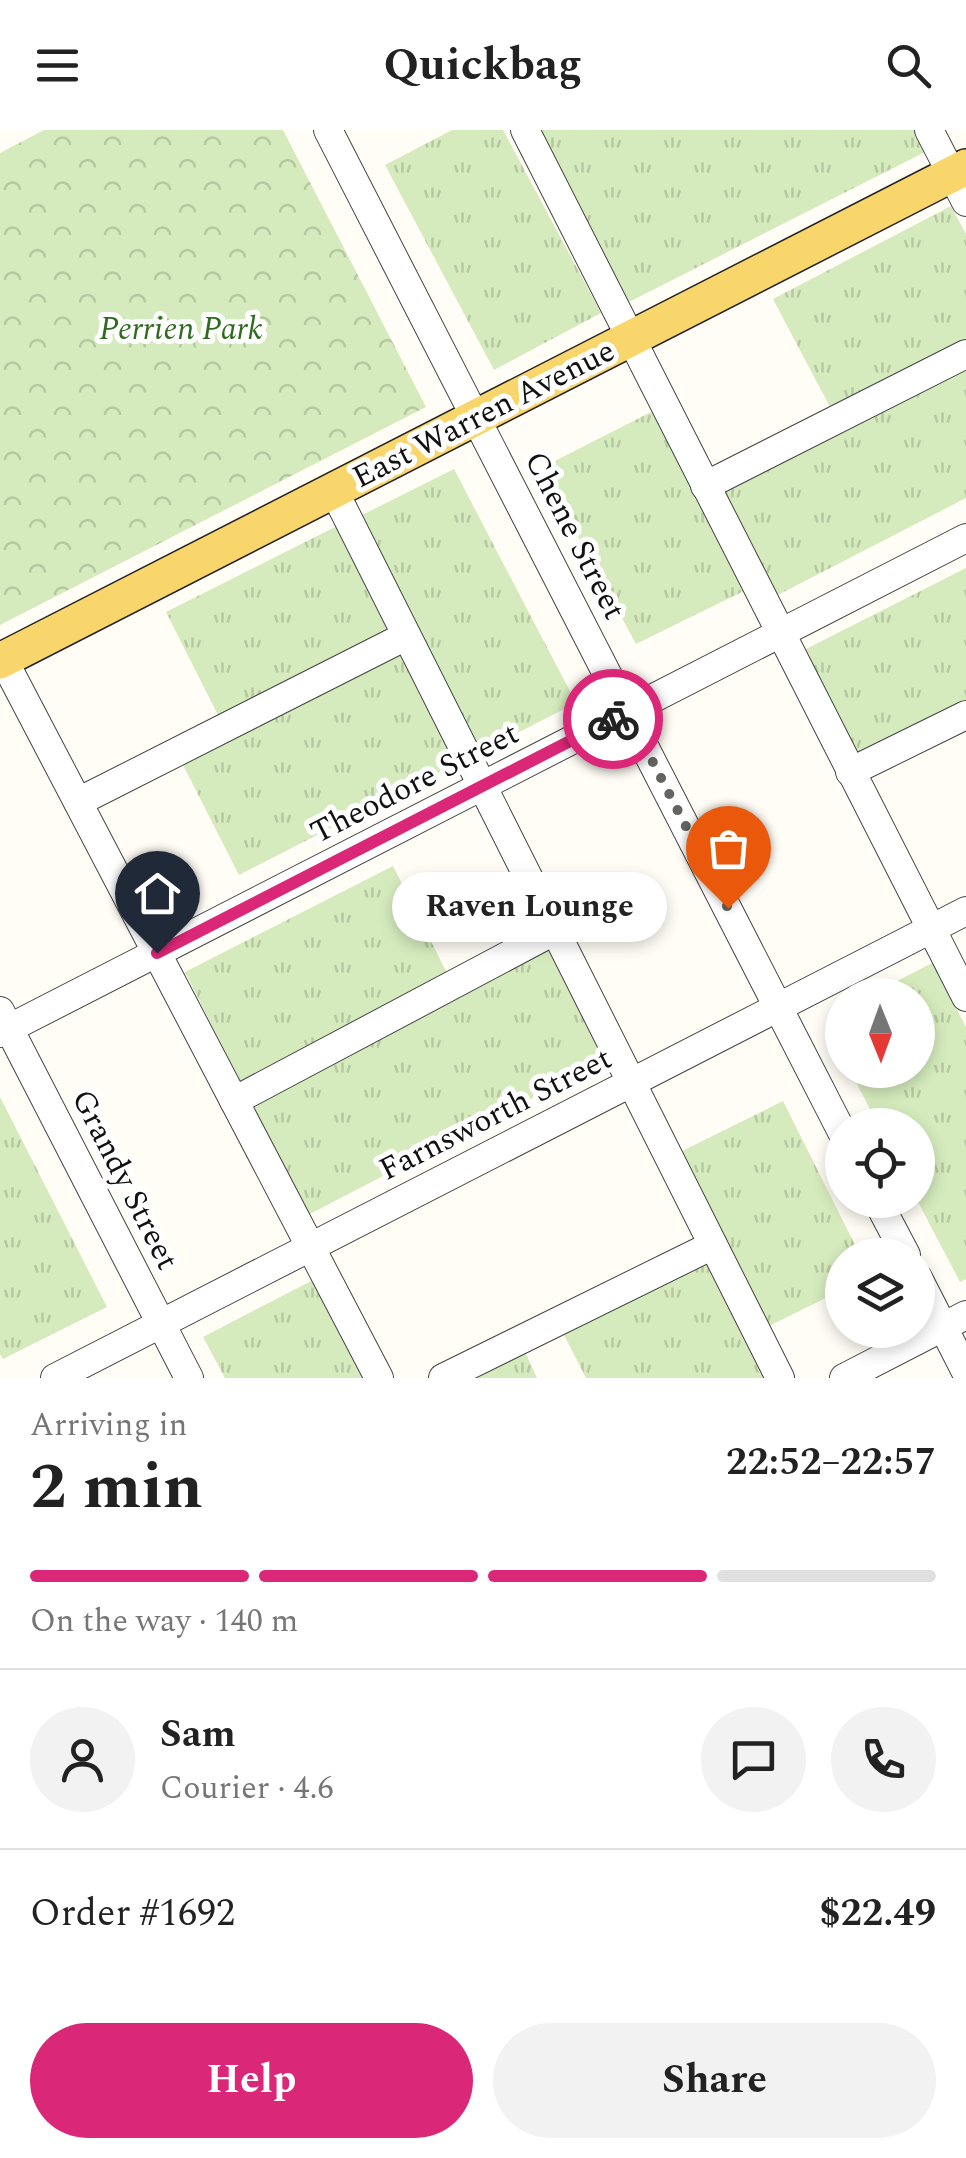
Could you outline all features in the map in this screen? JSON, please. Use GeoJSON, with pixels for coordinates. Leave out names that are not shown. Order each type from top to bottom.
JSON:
{"type":"FeatureCollection","features":[{"type":"Feature","properties":{"kind":"main road","name":"East Warren Avenue"},"geometry":{"type":"LineString","coordinates":[[2,660],[630,338],[961,181]]}},
{"type":"Feature","properties":{"kind":"street","name":"Chene Street"},"geometry":{"type":"LineString","coordinates":[[328,130],[830,1108]]}},
{"type":"Feature","properties":{"kind":"street"},"geometry":{"type":"LineString","coordinates":[[524,130],[966,997]]}},
{"type":"Feature","properties":{"kind":"street"},"geometry":{"type":"LineString","coordinates":[[929,130],[961,181]]}},
{"type":"Feature","properties":{"kind":"street"},"geometry":{"type":"LineString","coordinates":[[705,486],[966,354]]}},
{"type":"Feature","properties":{"kind":"street"},"geometry":{"type":"LineString","coordinates":[[333,489],[780,1378]]}},
{"type":"Feature","properties":{"kind":"street","name":"Theodore Street"},"geometry":{"type":"LineString","coordinates":[[3,1025],[157,953],[966,538]]}},
{"type":"Feature","properties":{"kind":"street"},"geometry":{"type":"LineString","coordinates":[[78,802],[406,636]]}},
{"type":"Feature","properties":{"kind":"street"},"geometry":{"type":"LineString","coordinates":[[2,660],[379,1378]]}},
{"type":"Feature","properties":{"kind":"street"},"geometry":{"type":"LineString","coordinates":[[850,772],[966,715]]}},
{"type":"Feature","properties":{"kind":"street","name":"Farnsworth Street"},"geometry":{"type":"LineString","coordinates":[[56,1378],[966,911]]}},
{"type":"Feature","properties":{"kind":"street"},"geometry":{"type":"LineString","coordinates":[[234,1101],[554,930]]}},
{"type":"Feature","properties":{"kind":"street","name":"Grandy Street"},"geometry":{"type":"LineString","coordinates":[[3,1025],[189,1378]]}},
{"type":"Feature","properties":{"kind":"street"},"geometry":{"type":"LineString","coordinates":[[443,1378],[714,1245]]}},
{"type":"Feature","properties":{"kind":"street"},"geometry":{"type":"LineString","coordinates":[[935,1298],[954,1321],[966,1372]]}},
{"type":"Feature","properties":{"kind":"street"},"geometry":{"type":"LineString","coordinates":[[844,1378],[954,1321]]}},
{"type":"Feature","properties":{"kind":"green space","name":"Perrien Park"},"geometry":{"type":"Polygon","coordinates":[[[44,130],[283,130],[426,407],[0,625],[0,153],[44,130]]]}},
{"type":"Feature","properties":{"kind":"green space"},"geometry":{"type":"Polygon","coordinates":[[[452,130],[503,130],[601,313],[494,370],[385,165],[452,130]]]}},
{"type":"Feature","properties":{"kind":"green space"},"geometry":{"type":"Polygon","coordinates":[[[534,130],[916,130],[927,151],[623,305],[534,130]]]}},
{"type":"Feature","properties":{"kind":"green space"},"geometry":{"type":"Polygon","coordinates":[[[951,206],[966,234],[966,339],[831,409],[773,299],[951,206]]]}},
{"type":"Feature","properties":{"kind":"green space"},"geometry":{"type":"Polygon","coordinates":[[[966,365],[966,498],[774,597],[720,493],[966,365]]]}},
{"type":"Feature","properties":{"kind":"green space"},"geometry":{"type":"Polygon","coordinates":[[[653,411],[744,591],[636,644],[541,468],[653,411]]]}},
{"type":"Feature","properties":{"kind":"green space"},"geometry":{"type":"Polygon","coordinates":[[[454,469],[576,703],[478,753],[356,518],[454,469]]]}},
{"type":"Feature","properties":{"kind":"green space"},"geometry":{"type":"Polygon","coordinates":[[[339,525],[395,635],[222,723],[166,612],[339,525]]]}},
{"type":"Feature","properties":{"kind":"green space"},"geometry":{"type":"Polygon","coordinates":[[[966,568],[966,704],[854,760],[800,652],[966,568]]]}},
{"type":"Feature","properties":{"kind":"green space"},"geometry":{"type":"Polygon","coordinates":[[[402,649],[460,762],[239,875],[181,761],[402,649]]]}},
{"type":"Feature","properties":{"kind":"green space"},"geometry":{"type":"Polygon","coordinates":[[[393,866],[448,975],[240,1081],[185,972],[393,866]]]}},
{"type":"Feature","properties":{"kind":"green space"},"geometry":{"type":"Polygon","coordinates":[[[549,946],[608,1059],[306,1216],[247,1103],[549,946]]]}},
{"type":"Feature","properties":{"kind":"green space"},"geometry":{"type":"Polygon","coordinates":[[[932,963],[966,1027],[966,1279],[960,1282],[926,1218],[935,1218],[935,1108],[869,1108],[859,1088],[935,1088],[935,978],[903,978],[932,963]]]}},
{"type":"Feature","properties":{"kind":"green space"},"geometry":{"type":"Polygon","coordinates":[[[0,1097],[107,1307],[3,1359],[0,1354],[0,1097]]]}},
{"type":"Feature","properties":{"kind":"green space"},"geometry":{"type":"Polygon","coordinates":[[[783,1101],[825,1185],[825,1218],[842,1218],[852,1238],[825,1238],[825,1298],[765,1328],[678,1153],[783,1101]]]}},
{"type":"Feature","properties":{"kind":"green space"},"geometry":{"type":"Polygon","coordinates":[[[709,1262],[767,1378],[586,1378],[564,1335],[709,1262]]]}},
{"type":"Feature","properties":{"kind":"green space"},"geometry":{"type":"Polygon","coordinates":[[[313,1280],[364,1378],[225,1378],[203,1337],[313,1280]]]}},
{"type":"Feature","properties":{"kind":"green space"},"geometry":{"type":"Polygon","coordinates":[[[525,1352],[537,1378],[473,1378],[525,1352]]]}},
{"type":"Feature","properties":{"kind":"way so far"},"geometry":{"type":"LineString","coordinates":[[613,719],[627,712],[728,908]]}},
{"type":"Feature","properties":{"kind":"place","name":"Raven Lounge"},"geometry":{"type":"Point","coordinates":[728,908]}},
{"type":"Feature","properties":{"kind":"route"},"geometry":{"type":"LineString","coordinates":[[157,953],[613,719]]}}]}
